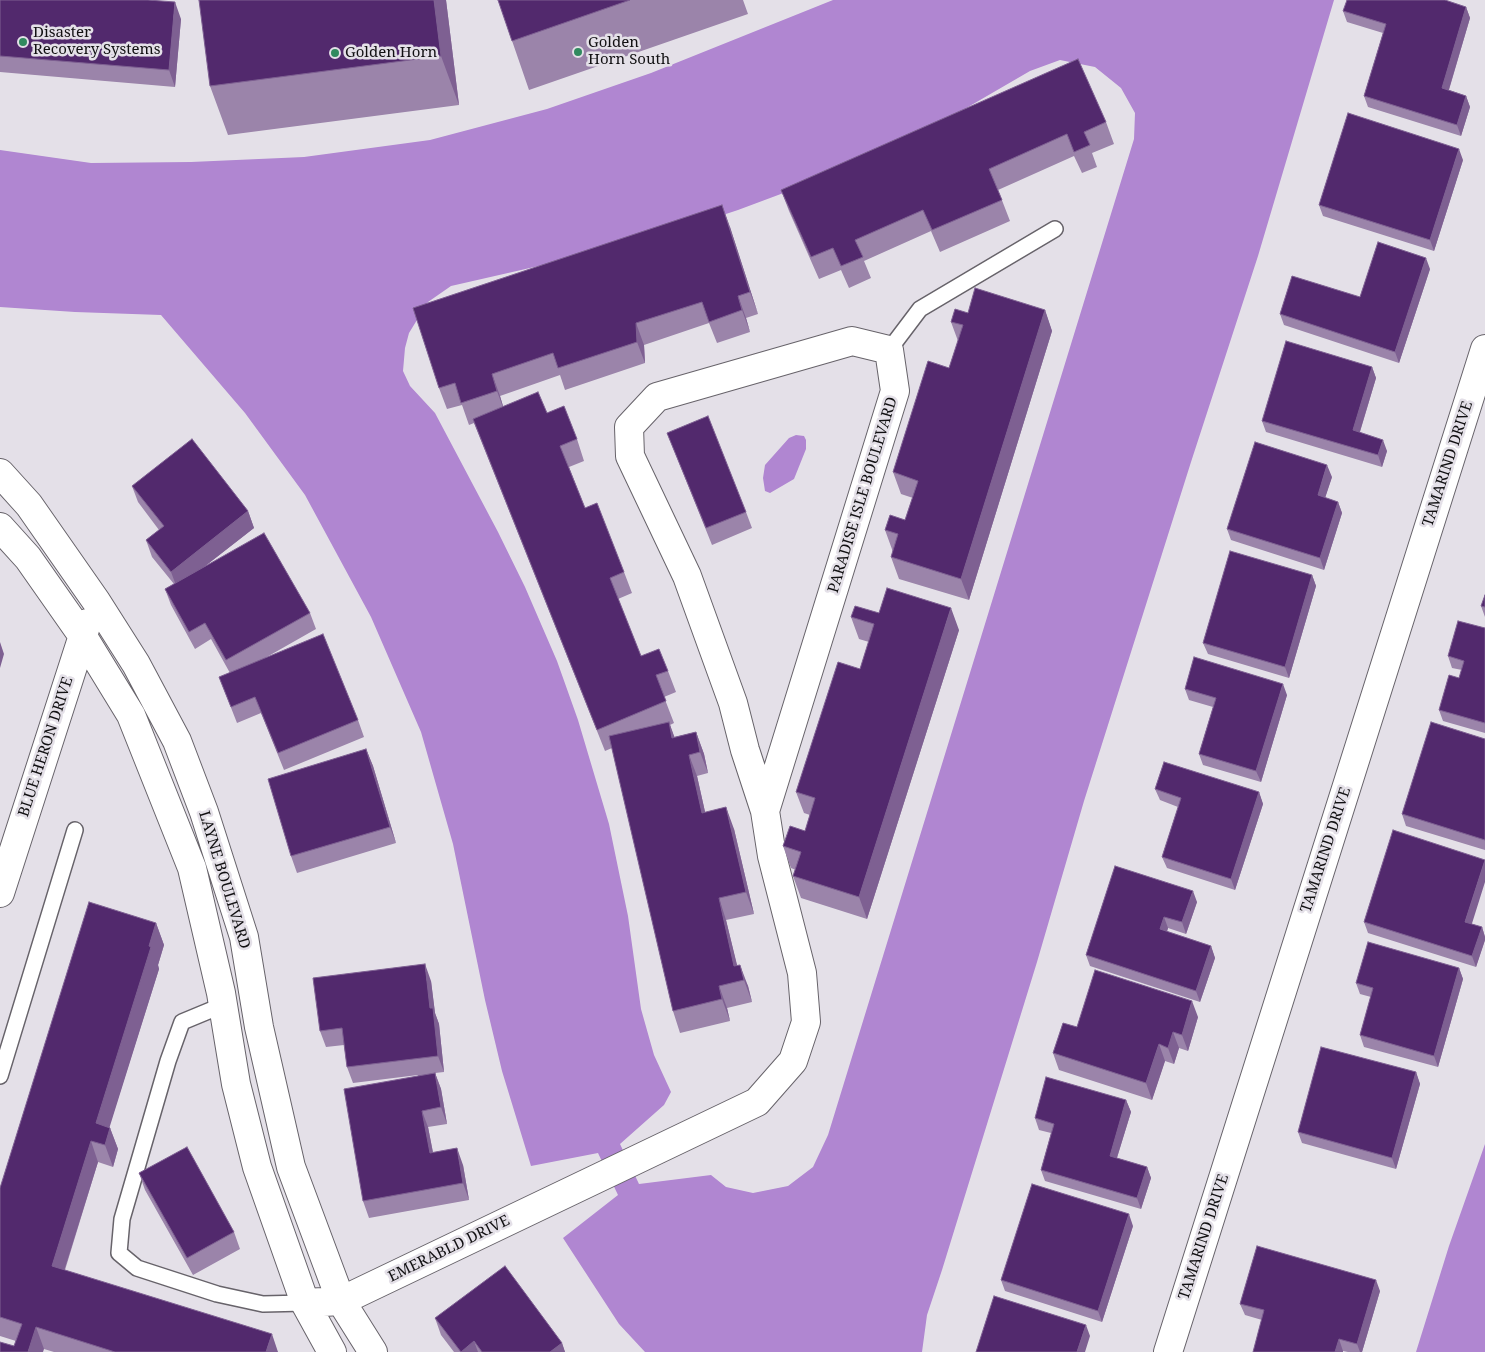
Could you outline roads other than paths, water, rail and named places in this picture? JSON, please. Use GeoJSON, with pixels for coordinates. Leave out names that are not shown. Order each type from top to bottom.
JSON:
{"type":"FeatureCollection","features":[{"type":"Feature","properties":{"kind":"street","name":"PARADISE ISLE BOULEVARD"},"geometry":{"type":"LineString","coordinates":[[590,1181],[758,1102],[793,1062],[806,1022],[802,972],[772,856],[765,811],[745,750],[733,703],[687,576],[630,456],[629,427],[657,397],[852,341],[889,350],[895,391],[765,811]]}},
{"type":"Feature","properties":{"kind":"street","name":"TAMARIND DRIVE"},"geometry":{"type":"LineString","coordinates":[[1168,1352],[1485,349]]}},
{"type":"Feature","properties":{"kind":"street","name":"LAYNE BOULEVARD"},"geometry":{"type":"LineString","coordinates":[[0,472],[29,505],[96,601],[136,664],[176,741],[204,812],[244,937],[259,1027],[291,1167],[341,1301],[373,1352]]}},
{"type":"Feature","properties":{"kind":"street","name":"LAYNE BOULEVARD"},"geometry":{"type":"LineString","coordinates":[[0,527],[28,558],[82,635],[131,715],[192,868],[223,1004],[236,1084],[257,1167],[305,1303],[332,1352]]}},
{"type":"Feature","properties":{"kind":"street","name":"BLUE HERON DRIVE"},"geometry":{"type":"LineString","coordinates":[[0,893],[82,635],[96,601]]}},
{"type":"Feature","properties":{"kind":"street","name":"EMERABLD DRIVE"},"geometry":{"type":"LineString","coordinates":[[305,1303],[341,1301],[590,1181]]}},
{"type":"Feature","properties":{"kind":"lane"},"geometry":{"type":"LineString","coordinates":[[889,350],[920,309],[1054,228]]}},
{"type":"Feature","properties":{"kind":"lane"},"geometry":{"type":"LineString","coordinates":[[0,1076],[75,830]]}},
{"type":"Feature","properties":{"kind":"lane"},"geometry":{"type":"LineString","coordinates":[[223,1004],[182,1022],[168,1061],[122,1219],[118,1253],[137,1268],[217,1294],[263,1304],[305,1303]]}},
{"type":"Feature","properties":{"kind":"place","name":"Disaster Recovery Systems"},"geometry":{"type":"Point","coordinates":[23,42]}},
{"type":"Feature","properties":{"kind":"place","name":"Golden Horn South"},"geometry":{"type":"Point","coordinates":[578,52]}},
{"type":"Feature","properties":{"kind":"place","name":"Golden Horn"},"geometry":{"type":"Point","coordinates":[335,53]}}]}
